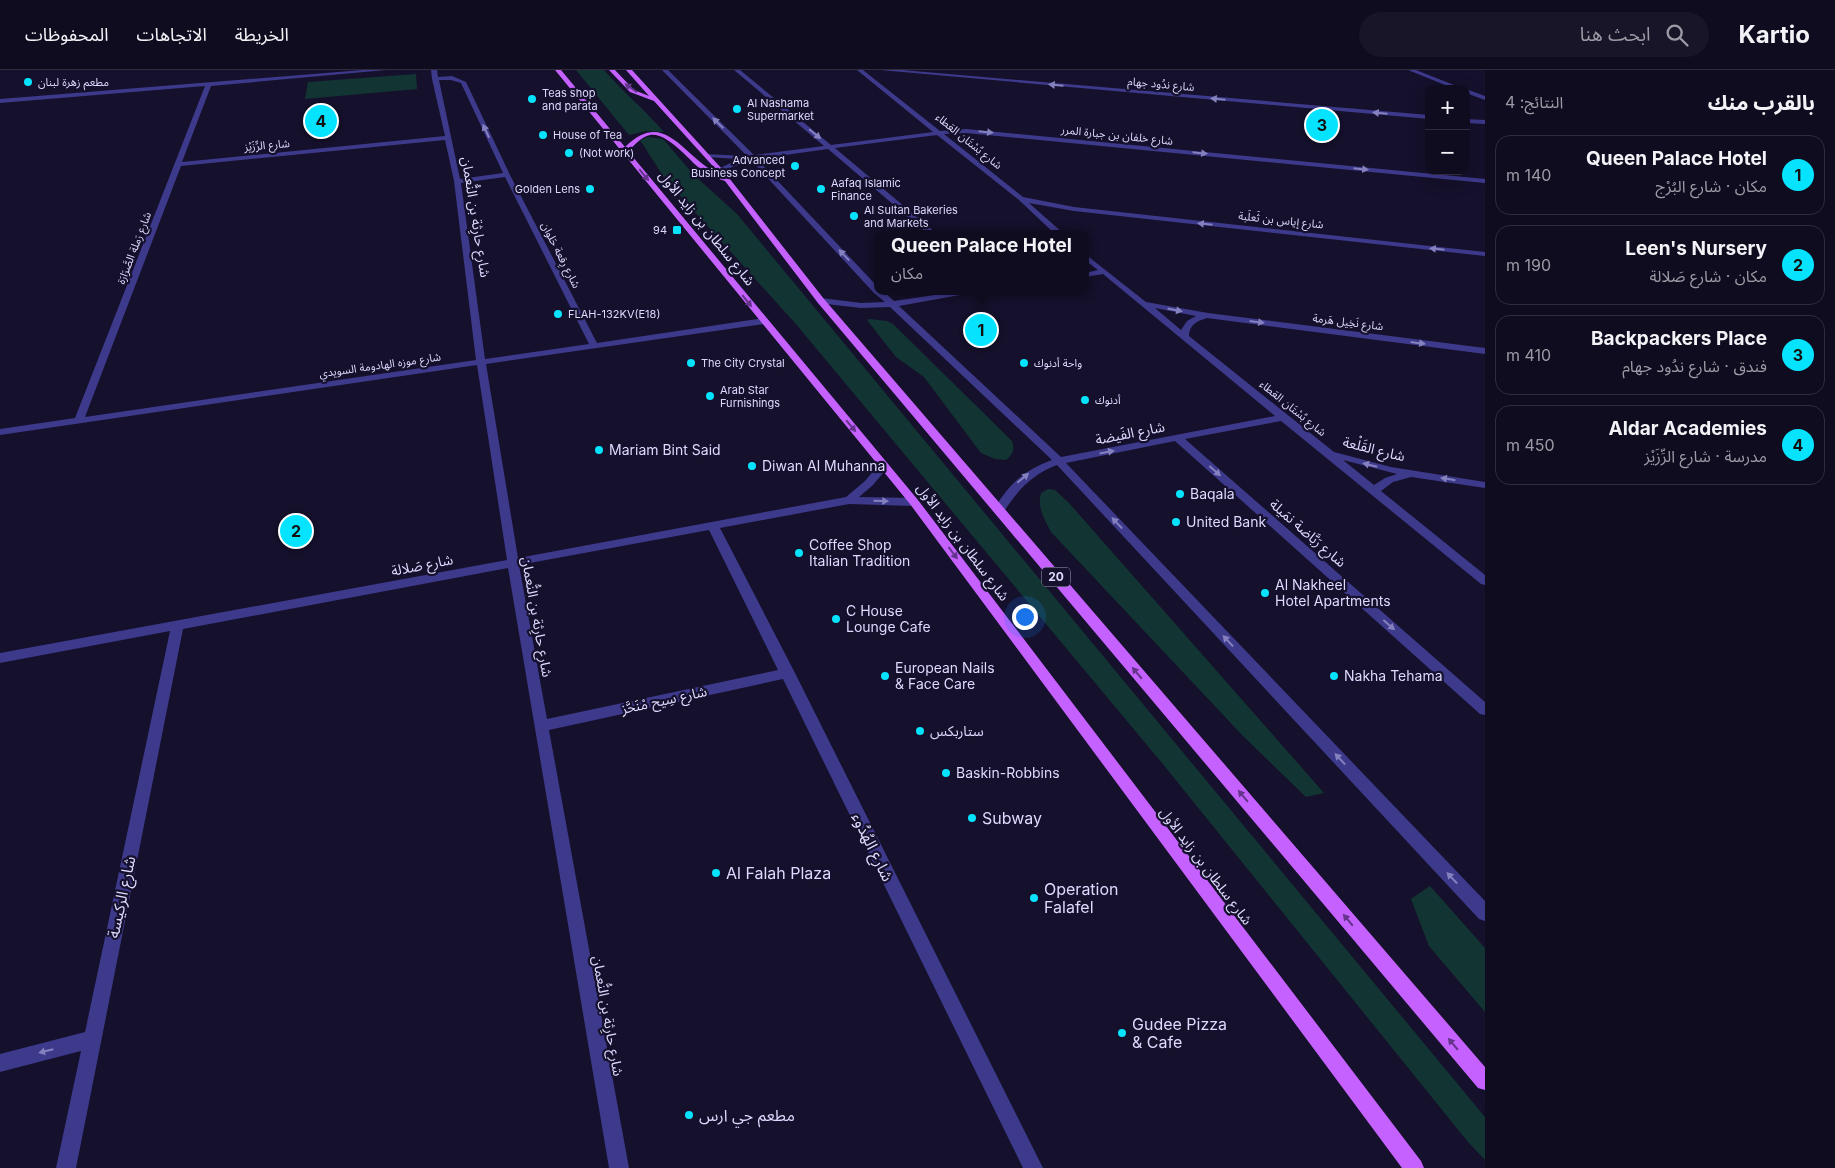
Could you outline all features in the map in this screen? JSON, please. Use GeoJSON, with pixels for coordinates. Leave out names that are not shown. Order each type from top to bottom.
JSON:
{"type":"FeatureCollection","features":[{"type":"Feature","properties":{"kind":"main road","name":"شارع سلطان بن زايد الأول"},"geometry":{"type":"LineString","coordinates":[[558,70],[914,502],[1414,1168]]}},
{"type":"Feature","properties":{"kind":"main road"},"geometry":{"type":"LineString","coordinates":[[612,70],[632,91],[655,99]]}},
{"type":"Feature","properties":{"kind":"main road","name":"20"},"geometry":{"type":"LineString","coordinates":[[629,70],[723,175],[821,300],[1485,1081]]}},
{"type":"Feature","properties":{"kind":"main road"},"geometry":{"type":"LineString","coordinates":[[625,151],[641,135],[652,133],[664,134],[707,171],[723,175]]}},
{"type":"Feature","properties":{"kind":"street"},"geometry":{"type":"LineString","coordinates":[[0,101],[383,70]]}},
{"type":"Feature","properties":{"kind":"street"},"geometry":{"type":"LineString","coordinates":[[665,70],[874,287]]}},
{"type":"Feature","properties":{"kind":"street"},"geometry":{"type":"LineString","coordinates":[[737,70],[928,230]]}},
{"type":"Feature","properties":{"kind":"street","name":"شارع بُسْتَان العَطاء"},"geometry":{"type":"LineString","coordinates":[[860,70],[1056,230]]}},
{"type":"Feature","properties":{"kind":"street","name":"شارع ندُود جهام"},"geometry":{"type":"LineString","coordinates":[[883,70],[1425,117]]}},
{"type":"Feature","properties":{"kind":"street"},"geometry":{"type":"LineString","coordinates":[[1406,70],[1417,70]]}},
{"type":"Feature","properties":{"kind":"street"},"geometry":{"type":"LineString","coordinates":[[1412,70],[1451,85]]}},
{"type":"Feature","properties":{"kind":"street","name":"شارع ندُود جهام"},"geometry":{"type":"LineString","coordinates":[[867,76],[892,71]]}},
{"type":"Feature","properties":{"kind":"street","name":"شارع حارِثة بن النُّعمان"},"geometry":{"type":"LineString","coordinates":[[434,74],[457,182],[513,563],[619,1168]]}},
{"type":"Feature","properties":{"kind":"street","name":"شارع رِقعة حَلوان"},"geometry":{"type":"LineString","coordinates":[[434,74],[463,82],[507,175],[594,345]]}},
{"type":"Feature","properties":{"kind":"street","name":"شارع رَملة الصَّرَارَة"},"geometry":{"type":"LineString","coordinates":[[78,420],[209,84]]}},
{"type":"Feature","properties":{"kind":"street"},"geometry":{"type":"LineString","coordinates":[[1470,92],[1485,98]]}},
{"type":"Feature","properties":{"kind":"street"},"geometry":{"type":"LineString","coordinates":[[1470,121],[1485,122]]}},
{"type":"Feature","properties":{"kind":"street","name":"شارع خلفان بن جبارة المرر"},"geometry":{"type":"LineString","coordinates":[[706,155],[750,158],[937,133],[977,131],[1485,181]]}},
{"type":"Feature","properties":{"kind":"street","name":"شارع الرِّزَيْز"},"geometry":{"type":"LineString","coordinates":[[179,164],[447,138]]}},
{"type":"Feature","properties":{"kind":"street","name":"شارع خلفان بن جبارة المرر"},"geometry":{"type":"LineString","coordinates":[[723,175],[750,158]]}},
{"type":"Feature","properties":{"kind":"street"},"geometry":{"type":"LineString","coordinates":[[457,182],[507,175]]}},
{"type":"Feature","properties":{"kind":"street","name":"شارع إياس بن ثَعلَبة"},"geometry":{"type":"LineString","coordinates":[[1020,199],[1074,209],[1485,254]]}},
{"type":"Feature","properties":{"kind":"street","name":"شارع إياس بن ثَعلَبة"},"geometry":{"type":"LineString","coordinates":[[1042,217],[1051,212],[1074,209]]}},
{"type":"Feature","properties":{"kind":"street","name":"شارع بُسْتَان العَطاء"},"geometry":{"type":"LineString","coordinates":[[1089,260],[1485,581]]}},
{"type":"Feature","properties":{"kind":"street"},"geometry":{"type":"LineString","coordinates":[[1089,274],[1103,272]]}},
{"type":"Feature","properties":{"kind":"street"},"geometry":{"type":"LineString","coordinates":[[882,295],[1059,461],[1485,913]]}},
{"type":"Feature","properties":{"kind":"street"},"geometry":{"type":"LineString","coordinates":[[821,300],[863,306],[892,306],[955,295]]}},
{"type":"Feature","properties":{"kind":"street","name":"شارع نَخِيل هَرمة"},"geometry":{"type":"LineString","coordinates":[[1142,303],[1208,316],[1485,351]]}},
{"type":"Feature","properties":{"kind":"street"},"geometry":{"type":"LineString","coordinates":[[1185,337],[1185,328],[1188,324],[1208,316]]}},
{"type":"Feature","properties":{"kind":"street","name":"شارع موزه الهادومة السويدي"},"geometry":{"type":"LineString","coordinates":[[0,432],[764,321]]}},
{"type":"Feature","properties":{"kind":"street","name":"شارع الفَيضة"},"geometry":{"type":"LineString","coordinates":[[999,510],[1014,486],[1027,474],[1059,461],[1284,417]]}},
{"type":"Feature","properties":{"kind":"street","name":"شارع رَبَّاضة نمَيلة"},"geometry":{"type":"LineString","coordinates":[[1178,439],[1485,710]]}},
{"type":"Feature","properties":{"kind":"street","name":"شارع القَلْعة"},"geometry":{"type":"LineString","coordinates":[[1329,453],[1370,465],[1412,474],[1485,485]]}},
{"type":"Feature","properties":{"kind":"street","name":"شارع صَلالة"},"geometry":{"type":"LineString","coordinates":[[849,500],[869,483],[884,465]]}},
{"type":"Feature","properties":{"kind":"street","name":"شارع القَلْعة"},"geometry":{"type":"LineString","coordinates":[[1374,491],[1389,480],[1412,474]]}},
{"type":"Feature","properties":{"kind":"street","name":"شارع صَلالة"},"geometry":{"type":"LineString","coordinates":[[0,658],[849,500],[914,502]]}},
{"type":"Feature","properties":{"kind":"street","name":"شارع الهُدُوء"},"geometry":{"type":"LineString","coordinates":[[713,526],[788,673],[1033,1168]]}},
{"type":"Feature","properties":{"kind":"street","name":"شارع الركيسة"},"geometry":{"type":"LineString","coordinates":[[66,1168],[91,1039],[178,626]]}},
{"type":"Feature","properties":{"kind":"street","name":"شارع سِيح مْنَحَّز"},"geometry":{"type":"LineString","coordinates":[[541,726],[788,673]]}},
{"type":"Feature","properties":{"kind":"street"},"geometry":{"type":"LineString","coordinates":[[0,1063],[91,1039]]}},
{"type":"Feature","properties":{"kind":"green space"},"geometry":{"type":"Polygon","coordinates":[[[576,70],[604,70],[664,132],[646,131],[629,135],[576,70]]]}},
{"type":"Feature","properties":{"kind":"green space"},"geometry":{"type":"Polygon","coordinates":[[[416,74],[417,89],[305,99],[308,82],[416,74]]]}},
{"type":"Feature","properties":{"kind":"green space"},"geometry":{"type":"Polygon","coordinates":[[[648,137],[663,139],[694,175],[737,214],[1485,1117],[1485,1160],[1468,1142],[1162,763],[795,323],[665,179],[640,140],[648,137]]]}},
{"type":"Feature","properties":{"kind":"green space"},"geometry":{"type":"Polygon","coordinates":[[[867,320],[887,321],[893,324],[1012,441],[1012,454],[1006,460],[995,459],[981,453],[924,377],[896,357],[867,320]]]}},
{"type":"Feature","properties":{"kind":"green space"},"geometry":{"type":"Polygon","coordinates":[[[1048,489],[1055,490],[1069,503],[1324,793],[1306,797],[1243,736],[1051,532],[1042,513],[1040,503],[1041,493],[1048,489]]]}},
{"type":"Feature","properties":{"kind":"green space"},"geometry":{"type":"Polygon","coordinates":[[[1430,886],[1485,948],[1485,1012],[1429,946],[1411,899],[1430,886]]]}},
{"type":"Feature","properties":{"kind":"place","name":"مطعم زهرة لبنان"},"geometry":{"type":"Point","coordinates":[28,82]}},
{"type":"Feature","properties":{"kind":"place","name":"Teas shop and parata"},"geometry":{"type":"Point","coordinates":[532,99]}},
{"type":"Feature","properties":{"kind":"place","name":"Al Nashama Supermarket"},"geometry":{"type":"Point","coordinates":[737,109]}},
{"type":"Feature","properties":{"kind":"place","name":"Aldar Academies"},"geometry":{"type":"Point","coordinates":[321,121]}},
{"type":"Feature","properties":{"kind":"place","name":"Backpackers Place"},"geometry":{"type":"Point","coordinates":[1322,125]}},
{"type":"Feature","properties":{"kind":"place","name":"House of Tea"},"geometry":{"type":"Point","coordinates":[543,135]}},
{"type":"Feature","properties":{"kind":"place","name":"(Not work)"},"geometry":{"type":"Point","coordinates":[569,153]}},
{"type":"Feature","properties":{"kind":"place","name":"Advanced Business Concept"},"geometry":{"type":"Point","coordinates":[795,166]}},
{"type":"Feature","properties":{"kind":"place","name":"Golden Lens"},"geometry":{"type":"Point","coordinates":[590,189]}},
{"type":"Feature","properties":{"kind":"place","name":"Aafaq Islamic Finance"},"geometry":{"type":"Point","coordinates":[821,189]}},
{"type":"Feature","properties":{"kind":"place","name":"Al Sultan Bakeries and Markets"},"geometry":{"type":"Point","coordinates":[854,216]}},
{"type":"Feature","properties":{"kind":"place","name":"94"},"geometry":{"type":"Point","coordinates":[677,230]}},
{"type":"Feature","properties":{"kind":"place","name":"FLAH-132KV(E18)"},"geometry":{"type":"Point","coordinates":[558,314]}},
{"type":"Feature","properties":{"kind":"place","name":"Queen Palace Hotel"},"geometry":{"type":"Point","coordinates":[981,330]}},
{"type":"Feature","properties":{"kind":"place","name":"The City Crystal"},"geometry":{"type":"Point","coordinates":[691,363]}},
{"type":"Feature","properties":{"kind":"place","name":"واحة أدنوك"},"geometry":{"type":"Point","coordinates":[1024,363]}},
{"type":"Feature","properties":{"kind":"place","name":"Arab Star Furnishings"},"geometry":{"type":"Point","coordinates":[710,396]}},
{"type":"Feature","properties":{"kind":"place","name":"أدنوك"},"geometry":{"type":"Point","coordinates":[1085,400]}},
{"type":"Feature","properties":{"kind":"place","name":"Mariam Bint Said"},"geometry":{"type":"Point","coordinates":[599,450]}},
{"type":"Feature","properties":{"kind":"place","name":"Diwan Al Muhanna"},"geometry":{"type":"Point","coordinates":[752,466]}},
{"type":"Feature","properties":{"kind":"place","name":"Baqala"},"geometry":{"type":"Point","coordinates":[1180,494]}},
{"type":"Feature","properties":{"kind":"place","name":"United Bank"},"geometry":{"type":"Point","coordinates":[1176,522]}},
{"type":"Feature","properties":{"kind":"place","name":"Leen's Nursery"},"geometry":{"type":"Point","coordinates":[296,531]}},
{"type":"Feature","properties":{"kind":"place","name":"Coffee Shop Italian Tradition"},"geometry":{"type":"Point","coordinates":[799,553]}},
{"type":"Feature","properties":{"kind":"place","name":"Al Nakheel Hotel Apartments"},"geometry":{"type":"Point","coordinates":[1265,593]}},
{"type":"Feature","properties":{"kind":"place","name":"C House Lounge Cafe"},"geometry":{"type":"Point","coordinates":[836,619]}},
{"type":"Feature","properties":{"kind":"place","name":"European Nails & Face Care"},"geometry":{"type":"Point","coordinates":[885,676]}},
{"type":"Feature","properties":{"kind":"place","name":"Nakha Tehama"},"geometry":{"type":"Point","coordinates":[1334,676]}},
{"type":"Feature","properties":{"kind":"place","name":"ستاربكس"},"geometry":{"type":"Point","coordinates":[920,731]}},
{"type":"Feature","properties":{"kind":"place","name":"Baskin-Robbins"},"geometry":{"type":"Point","coordinates":[946,773]}},
{"type":"Feature","properties":{"kind":"place","name":"Subway"},"geometry":{"type":"Point","coordinates":[972,818]}},
{"type":"Feature","properties":{"kind":"place","name":"Al Falah Plaza"},"geometry":{"type":"Point","coordinates":[716,873]}},
{"type":"Feature","properties":{"kind":"place","name":"Operation Falafel"},"geometry":{"type":"Point","coordinates":[1034,898]}},
{"type":"Feature","properties":{"kind":"place","name":"Gudee Pizza & Cafe"},"geometry":{"type":"Point","coordinates":[1122,1033]}},
{"type":"Feature","properties":{"kind":"place","name":"مطعم جي ارس"},"geometry":{"type":"Point","coordinates":[689,1115]}}]}
